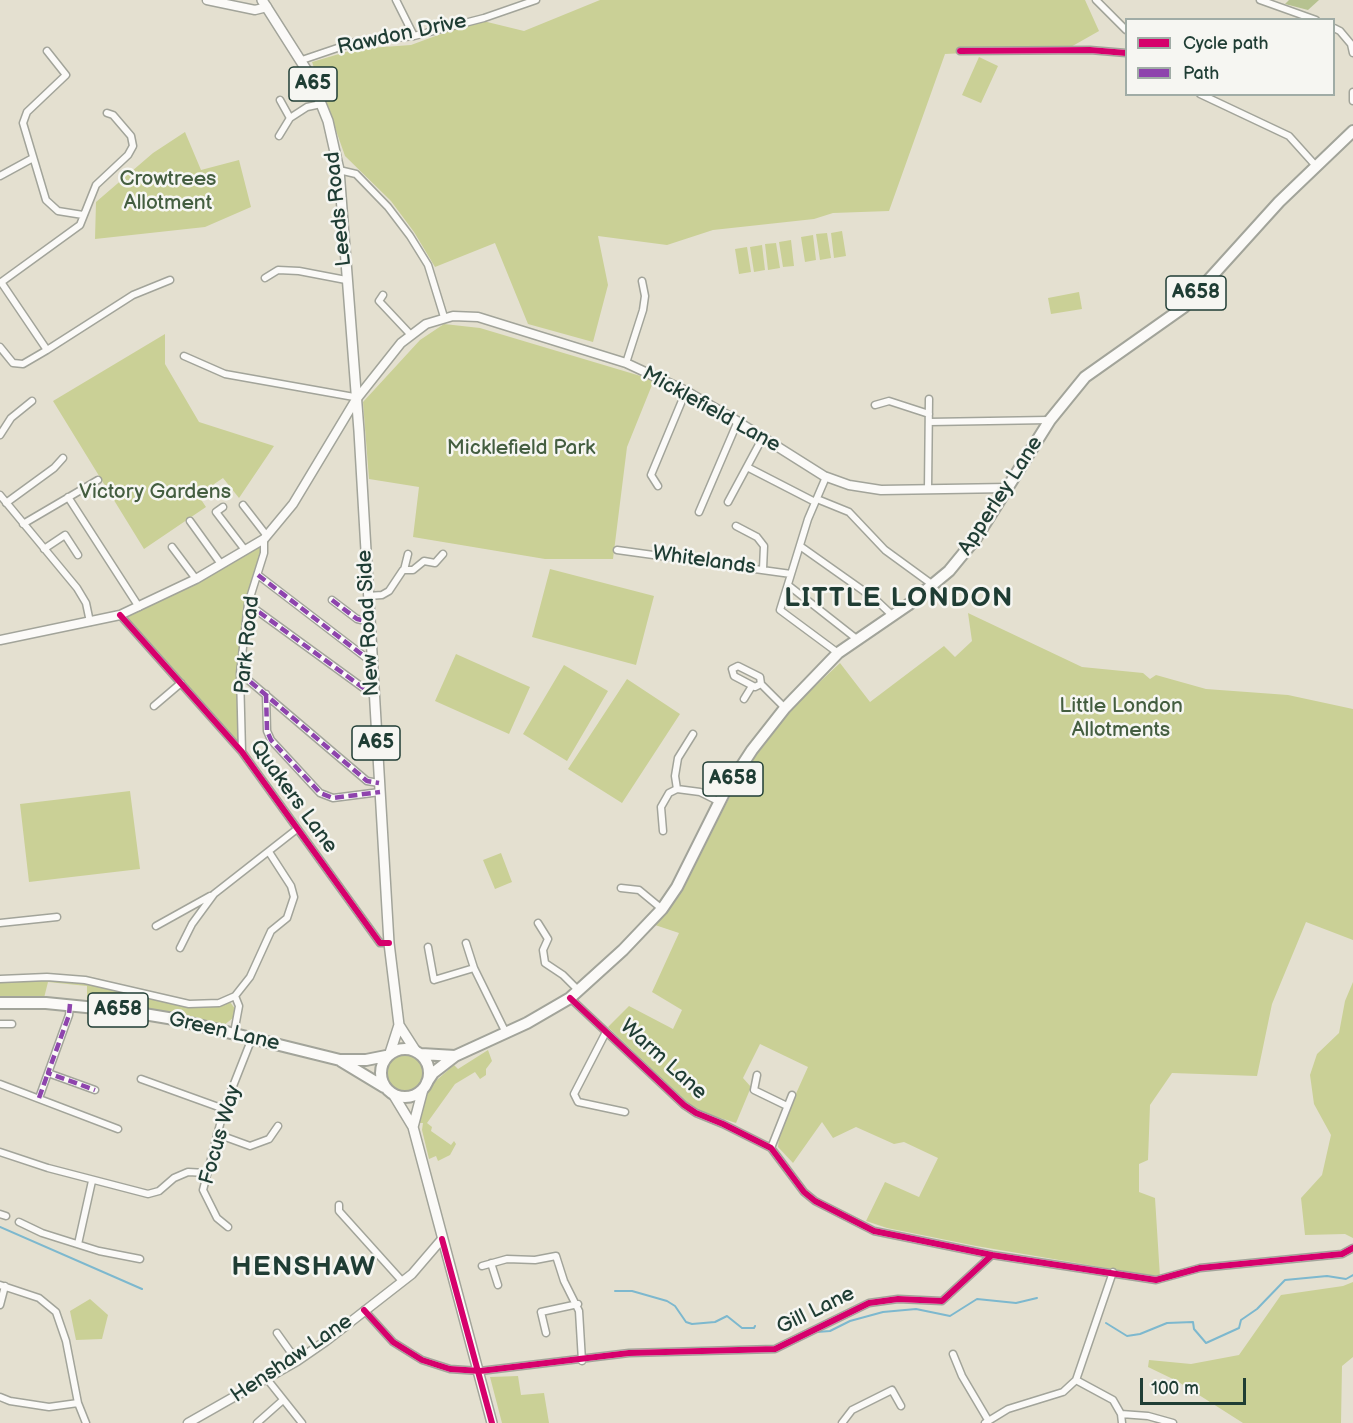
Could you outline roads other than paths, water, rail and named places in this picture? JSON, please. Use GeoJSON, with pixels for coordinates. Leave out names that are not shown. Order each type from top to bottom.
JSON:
{"type":"FeatureCollection","features":[{"type":"Feature","properties":{"kind":"highway","name":"Apperley Lane"},"geometry":{"type":"LineString","coordinates":[[425,1085],[433,1073],[455,1056],[506,1033],[574,994],[623,950],[662,909],[677,888],[720,802],[752,750],[784,708],[838,653],[933,585],[963,556],[1010,488],[1050,420],[1085,377],[1185,307],[1257,225],[1353,131]]}},
{"type":"Feature","properties":{"kind":"highway","name":"Green Lane"},"geometry":{"type":"LineString","coordinates":[[0,1003],[70,1004],[165,1018],[340,1060],[366,1060],[388,1054]]}},
{"type":"Feature","properties":{"kind":"highway","name":"A658"},"geometry":{"type":"LineString","coordinates":[[388,1054],[400,1048],[418,1052]]}},
{"type":"Feature","properties":{"kind":"highway","name":"Apperley Lane"},"geometry":{"type":"LineString","coordinates":[[418,1052],[455,1056]]}},
{"type":"Feature","properties":{"kind":"highway"},"geometry":{"type":"LineString","coordinates":[[388,1054],[380,1072],[389,1092],[409,1097],[425,1085],[428,1067],[418,1052]]}},
{"type":"Feature","properties":{"kind":"highway","name":"Green Lane"},"geometry":{"type":"LineString","coordinates":[[340,1060],[389,1092]]}},
{"type":"Feature","properties":{"kind":"main road"},"geometry":{"type":"LineString","coordinates":[[207,0],[255,10],[264,3]]}},
{"type":"Feature","properties":{"kind":"main road","name":"Leeds Road"},"geometry":{"type":"LineString","coordinates":[[264,3],[302,60],[321,104],[339,170],[354,399]]}},
{"type":"Feature","properties":{"kind":"main road","name":"Micklefield Lane"},"geometry":{"type":"LineString","coordinates":[[265,537],[293,504],[354,399],[410,334],[444,317],[478,317],[626,363],[686,391],[826,477],[865,488],[1010,488]]}},
{"type":"Feature","properties":{"kind":"main road"},"geometry":{"type":"LineString","coordinates":[[352,370],[362,377],[373,378]]}},
{"type":"Feature","properties":{"kind":"main road","name":"New Road Side"},"geometry":{"type":"LineString","coordinates":[[354,399],[359,430],[388,943],[399,1025],[418,1052]]}},
{"type":"Feature","properties":{"kind":"main road","name":"Micklefield Lane"},"geometry":{"type":"LineString","coordinates":[[994,488],[1017,475]]}},
{"type":"Feature","properties":{"kind":"main road"},"geometry":{"type":"LineString","coordinates":[[0,640],[120,615],[195,579],[265,537]]}},
{"type":"Feature","properties":{"kind":"main road","name":"New Road Side"},"geometry":{"type":"LineString","coordinates":[[388,1054],[399,1025]]}},
{"type":"Feature","properties":{"kind":"main road"},"geometry":{"type":"LineString","coordinates":[[413,1127],[425,1085]]}},
{"type":"Feature","properties":{"kind":"main road"},"geometry":{"type":"LineString","coordinates":[[389,1092],[413,1127],[480,1371],[492,1423]]}},
{"type":"Feature","properties":{"kind":"main road","name":"Henshaw Lane"},"geometry":{"type":"LineString","coordinates":[[192,1422],[297,1361],[402,1281],[422,1263],[442,1239]]}},
{"type":"Feature","properties":{"kind":"street"},"geometry":{"type":"LineString","coordinates":[[396,0],[414,36]]}},
{"type":"Feature","properties":{"kind":"street","name":"Rawdon Drive"},"geometry":{"type":"LineString","coordinates":[[302,60],[355,42],[414,36],[484,18],[536,0]]}},
{"type":"Feature","properties":{"kind":"street"},"geometry":{"type":"LineString","coordinates":[[1096,0],[1125,29]]}},
{"type":"Feature","properties":{"kind":"street"},"geometry":{"type":"LineString","coordinates":[[1260,0],[1310,18]]}},
{"type":"Feature","properties":{"kind":"street"},"geometry":{"type":"LineString","coordinates":[[1335,28],[1351,44],[1353,53]]}},
{"type":"Feature","properties":{"kind":"street"},"geometry":{"type":"LineString","coordinates":[[960,51],[1090,50],[1125,53]]}},
{"type":"Feature","properties":{"kind":"street"},"geometry":{"type":"LineString","coordinates":[[47,51],[66,75],[23,117],[43,193],[50,206],[68,213],[84,215]]}},
{"type":"Feature","properties":{"kind":"street"},"geometry":{"type":"LineString","coordinates":[[1353,92],[1353,101]]}},
{"type":"Feature","properties":{"kind":"street"},"geometry":{"type":"LineString","coordinates":[[1204,96],[1289,136],[1316,166]]}},
{"type":"Feature","properties":{"kind":"street"},"geometry":{"type":"LineString","coordinates":[[280,100],[290,118]]}},
{"type":"Feature","properties":{"kind":"street"},"geometry":{"type":"LineString","coordinates":[[279,136],[290,118],[307,107],[321,104]]}},
{"type":"Feature","properties":{"kind":"street"},"geometry":{"type":"LineString","coordinates":[[47,350],[1,283],[74,232],[80,225],[96,185],[128,155],[133,146],[131,136],[113,115],[107,113]]}},
{"type":"Feature","properties":{"kind":"street"},"geometry":{"type":"LineString","coordinates":[[0,176],[33,158]]}},
{"type":"Feature","properties":{"kind":"street"},"geometry":{"type":"LineString","coordinates":[[339,170],[356,174],[406,229],[428,265],[444,317]]}},
{"type":"Feature","properties":{"kind":"street"},"geometry":{"type":"LineString","coordinates":[[266,278],[278,270],[289,270],[346,280]]}},
{"type":"Feature","properties":{"kind":"street"},"geometry":{"type":"LineString","coordinates":[[0,347],[13,363],[23,364],[133,295],[170,280]]}},
{"type":"Feature","properties":{"kind":"street"},"geometry":{"type":"LineString","coordinates":[[626,363],[643,310],[645,296],[642,280]]}},
{"type":"Feature","properties":{"kind":"street"},"geometry":{"type":"LineString","coordinates":[[383,295],[379,301],[410,334]]}},
{"type":"Feature","properties":{"kind":"street"},"geometry":{"type":"LineString","coordinates":[[184,356],[225,374],[354,399]]}},
{"type":"Feature","properties":{"kind":"street"},"geometry":{"type":"LineString","coordinates":[[658,486],[651,475],[686,391]]}},
{"type":"Feature","properties":{"kind":"street"},"geometry":{"type":"LineString","coordinates":[[928,489],[929,399]]}},
{"type":"Feature","properties":{"kind":"street"},"geometry":{"type":"LineString","coordinates":[[0,435],[11,418],[32,401]]}},
{"type":"Feature","properties":{"kind":"street"},"geometry":{"type":"LineString","coordinates":[[875,405],[890,401],[929,414]]}},
{"type":"Feature","properties":{"kind":"street"},"geometry":{"type":"LineString","coordinates":[[929,422],[1050,420]]}},
{"type":"Feature","properties":{"kind":"street"},"geometry":{"type":"LineString","coordinates":[[699,512],[738,422]]}},
{"type":"Feature","properties":{"kind":"street"},"geometry":{"type":"LineString","coordinates":[[728,502],[763,437]]}},
{"type":"Feature","properties":{"kind":"street"},"geometry":{"type":"LineString","coordinates":[[6,503],[54,468],[63,458]]}},
{"type":"Feature","properties":{"kind":"street"},"geometry":{"type":"LineString","coordinates":[[747,467],[816,501],[849,512],[885,550],[933,585]]}},
{"type":"Feature","properties":{"kind":"street"},"geometry":{"type":"LineString","coordinates":[[826,477],[800,546],[780,609],[838,653]]}},
{"type":"Feature","properties":{"kind":"street"},"geometry":{"type":"LineString","coordinates":[[22,524],[98,480]]}},
{"type":"Feature","properties":{"kind":"street"},"geometry":{"type":"LineString","coordinates":[[0,495],[76,588],[86,603],[90,622]]}},
{"type":"Feature","properties":{"kind":"street"},"geometry":{"type":"LineString","coordinates":[[68,497],[139,607]]}},
{"type":"Feature","properties":{"kind":"street"},"geometry":{"type":"LineString","coordinates":[[243,506],[265,537]]}},
{"type":"Feature","properties":{"kind":"street"},"geometry":{"type":"LineString","coordinates":[[223,507],[216,512],[245,550]]}},
{"type":"Feature","properties":{"kind":"street"},"geometry":{"type":"LineString","coordinates":[[190,521],[221,564]]}},
{"type":"Feature","properties":{"kind":"street"},"geometry":{"type":"LineString","coordinates":[[736,526],[757,537],[764,546],[763,569]]}},
{"type":"Feature","properties":{"kind":"street"},"geometry":{"type":"LineString","coordinates":[[44,549],[65,535],[78,555]]}},
{"type":"Feature","properties":{"kind":"street","name":"Park Road"},"geometry":{"type":"LineString","coordinates":[[242,752],[240,673],[248,604],[264,553],[265,537]]}},
{"type":"Feature","properties":{"kind":"street"},"geometry":{"type":"LineString","coordinates":[[800,546],[875,599],[892,616]]}},
{"type":"Feature","properties":{"kind":"street"},"geometry":{"type":"LineString","coordinates":[[172,547],[195,579]]}},
{"type":"Feature","properties":{"kind":"street","name":"Whitelands"},"geometry":{"type":"LineString","coordinates":[[617,550],[791,574]]}},
{"type":"Feature","properties":{"kind":"street"},"geometry":{"type":"LineString","coordinates":[[368,596],[382,595],[389,591],[395,579],[404,570],[408,554]]}},
{"type":"Feature","properties":{"kind":"street"},"geometry":{"type":"LineString","coordinates":[[404,570],[413,570],[424,561],[435,563],[443,554]]}},
{"type":"Feature","properties":{"kind":"street"},"geometry":{"type":"LineString","coordinates":[[258,574],[373,663]]}},
{"type":"Feature","properties":{"kind":"street"},"geometry":{"type":"LineString","coordinates":[[788,585],[858,640]]}},
{"type":"Feature","properties":{"kind":"street"},"geometry":{"type":"LineString","coordinates":[[332,600],[357,619],[370,622]]}},
{"type":"Feature","properties":{"kind":"street"},"geometry":{"type":"LineString","coordinates":[[248,604],[373,695]]}},
{"type":"Feature","properties":{"kind":"street","name":"Quakers Lane"},"geometry":{"type":"LineString","coordinates":[[120,615],[242,752],[380,943],[388,943]]}},
{"type":"Feature","properties":{"kind":"street"},"geometry":{"type":"LineString","coordinates":[[761,684],[752,686],[734,676],[733,667],[738,666],[760,677],[761,684],[784,708]]}},
{"type":"Feature","properties":{"kind":"street"},"geometry":{"type":"LineString","coordinates":[[240,673],[367,781],[380,788]]}},
{"type":"Feature","properties":{"kind":"street"},"geometry":{"type":"LineString","coordinates":[[154,706],[181,684]]}},
{"type":"Feature","properties":{"kind":"street"},"geometry":{"type":"LineString","coordinates":[[744,699],[752,686]]}},
{"type":"Feature","properties":{"kind":"street"},"geometry":{"type":"LineString","coordinates":[[266,694],[267,721],[271,740],[326,798],[380,788]]}},
{"type":"Feature","properties":{"kind":"street"},"geometry":{"type":"LineString","coordinates":[[677,789],[675,776],[678,758],[693,734]]}},
{"type":"Feature","properties":{"kind":"street"},"geometry":{"type":"LineString","coordinates":[[663,831],[661,807],[669,793],[677,789],[700,792],[720,802]]}},
{"type":"Feature","properties":{"kind":"street"},"geometry":{"type":"LineString","coordinates":[[156,926],[214,894],[297,829]]}},
{"type":"Feature","properties":{"kind":"street"},"geometry":{"type":"LineString","coordinates":[[0,979],[47,977],[85,980],[189,1004],[219,1003],[235,996],[250,977],[271,932],[287,918],[294,897],[291,886],[269,852]]}},
{"type":"Feature","properties":{"kind":"street"},"geometry":{"type":"LineString","coordinates":[[621,888],[639,890],[662,909]]}},
{"type":"Feature","properties":{"kind":"street"},"geometry":{"type":"LineString","coordinates":[[180,948],[192,924],[214,894]]}},
{"type":"Feature","properties":{"kind":"street"},"geometry":{"type":"LineString","coordinates":[[0,922],[57,917]]}},
{"type":"Feature","properties":{"kind":"street","name":"Warm Lane"},"geometry":{"type":"LineString","coordinates":[[538,923],[548,939],[543,950],[545,963],[563,975],[574,994],[606,1032],[696,1113],[733,1128],[771,1148],[804,1192],[844,1217],[874,1232],[992,1255]]}},
{"type":"Feature","properties":{"kind":"street"},"geometry":{"type":"LineString","coordinates":[[466,943],[474,968],[506,1033]]}},
{"type":"Feature","properties":{"kind":"street"},"geometry":{"type":"LineString","coordinates":[[428,947],[434,980],[474,968]]}},
{"type":"Feature","properties":{"kind":"street"},"geometry":{"type":"LineString","coordinates":[[234,1033],[238,1006],[235,996]]}},
{"type":"Feature","properties":{"kind":"street"},"geometry":{"type":"LineString","coordinates":[[39,1098],[69,1015],[70,1004]]}},
{"type":"Feature","properties":{"kind":"street"},"geometry":{"type":"LineString","coordinates":[[0,1024],[12,1024]]}},
{"type":"Feature","properties":{"kind":"street"},"geometry":{"type":"LineString","coordinates":[[606,1032],[574,1094],[578,1102],[625,1112]]}},
{"type":"Feature","properties":{"kind":"street","name":"Focus Way"},"geometry":{"type":"LineString","coordinates":[[228,1227],[207,1203],[203,1190],[224,1109],[252,1038]]}},
{"type":"Feature","properties":{"kind":"street"},"geometry":{"type":"LineString","coordinates":[[48,1073],[95,1090]]}},
{"type":"Feature","properties":{"kind":"street"},"geometry":{"type":"LineString","coordinates":[[757,1075],[754,1090],[787,1106]]}},
{"type":"Feature","properties":{"kind":"street"},"geometry":{"type":"LineString","coordinates":[[141,1079],[224,1109]]}},
{"type":"Feature","properties":{"kind":"street"},"geometry":{"type":"LineString","coordinates":[[0,1084],[118,1129]]}},
{"type":"Feature","properties":{"kind":"street"},"geometry":{"type":"LineString","coordinates":[[771,1148],[792,1095]]}},
{"type":"Feature","properties":{"kind":"street"},"geometry":{"type":"LineString","coordinates":[[217,1134],[250,1146],[269,1138],[278,1126]]}},
{"type":"Feature","properties":{"kind":"street"},"geometry":{"type":"LineString","coordinates":[[0,1152],[92,1180],[148,1194],[159,1191],[174,1178],[188,1172],[206,1173]]}},
{"type":"Feature","properties":{"kind":"street"},"geometry":{"type":"LineString","coordinates":[[78,1244],[92,1180]]}},
{"type":"Feature","properties":{"kind":"street"},"geometry":{"type":"LineString","coordinates":[[339,1205],[339,1211],[402,1281]]}},
{"type":"Feature","properties":{"kind":"street"},"geometry":{"type":"LineString","coordinates":[[19,1222],[78,1244],[131,1259],[140,1259]]}},
{"type":"Feature","properties":{"kind":"street"},"geometry":{"type":"LineString","coordinates":[[554,1248],[564,1281],[578,1304],[582,1361]]}},
{"type":"Feature","properties":{"kind":"street"},"geometry":{"type":"LineString","coordinates":[[992,1255],[1156,1280],[1200,1268],[1342,1254],[1353,1248]]}},
{"type":"Feature","properties":{"kind":"street","name":"Gill Lane"},"geometry":{"type":"LineString","coordinates":[[364,1310],[393,1342],[422,1360],[450,1369],[480,1371],[582,1361],[629,1353],[776,1349],[869,1303],[898,1299],[942,1301],[992,1255]]}},
{"type":"Feature","properties":{"kind":"street"},"geometry":{"type":"LineString","coordinates":[[482,1266],[507,1258],[535,1260],[556,1256]]}},
{"type":"Feature","properties":{"kind":"street"},"geometry":{"type":"LineString","coordinates":[[491,1263],[498,1285]]}},
{"type":"Feature","properties":{"kind":"street"},"geometry":{"type":"LineString","coordinates":[[953,1354],[987,1422],[1014,1406],[1063,1392],[1076,1380],[1113,1272]]}},
{"type":"Feature","properties":{"kind":"street"},"geometry":{"type":"LineString","coordinates":[[0,1305],[2,1285],[39,1298],[56,1312],[66,1341],[78,1403],[86,1423]]}},
{"type":"Feature","properties":{"kind":"street"},"geometry":{"type":"LineString","coordinates":[[539,1304],[546,1333]]}},
{"type":"Feature","properties":{"kind":"street"},"geometry":{"type":"LineString","coordinates":[[541,1312],[578,1304]]}},
{"type":"Feature","properties":{"kind":"street"},"geometry":{"type":"LineString","coordinates":[[277,1334],[297,1361]]}},
{"type":"Feature","properties":{"kind":"street"},"geometry":{"type":"LineString","coordinates":[[267,1379],[302,1423]]}},
{"type":"Feature","properties":{"kind":"street"},"geometry":{"type":"LineString","coordinates":[[1076,1380],[1113,1401],[1121,1414],[1122,1423]]}},
{"type":"Feature","properties":{"kind":"street"},"geometry":{"type":"LineString","coordinates":[[842,1423],[852,1410],[892,1390],[901,1406]]}},
{"type":"Feature","properties":{"kind":"street"},"geometry":{"type":"LineString","coordinates":[[0,1397],[10,1401],[49,1407],[78,1403]]}},
{"type":"Feature","properties":{"kind":"street"},"geometry":{"type":"LineString","coordinates":[[257,1423],[283,1400]]}},
{"type":"Feature","properties":{"kind":"street"},"geometry":{"type":"LineString","coordinates":[[1121,1414],[1148,1416],[1173,1423]]}},
{"type":"Feature","properties":{"kind":"waterway"},"geometry":{"type":"LineString","coordinates":[[0,1227],[142,1289]]}},
{"type":"Feature","properties":{"kind":"waterway"},"geometry":{"type":"LineString","coordinates":[[1106,1323],[1127,1336],[1140,1334],[1167,1323],[1193,1322],[1194,1329],[1206,1343],[1239,1328],[1241,1320],[1257,1309],[1285,1280],[1327,1276],[1346,1279],[1353,1275]]}},
{"type":"Feature","properties":{"kind":"waterway"},"geometry":{"type":"LineString","coordinates":[[615,1291],[632,1291],[667,1301],[675,1306],[686,1322],[692,1324],[715,1322],[727,1316],[742,1328],[754,1328],[755,1326]]}},
{"type":"Feature","properties":{"kind":"waterway"},"geometry":{"type":"LineString","coordinates":[[817,1332],[830,1331],[850,1321],[883,1312],[916,1309],[950,1316],[977,1299],[1016,1303],[1037,1298]]}},
{"type":"Feature","properties":{"kind":"district","name":"LITTLE LONDON"},"geometry":{"type":"Point","coordinates":[899,599]}},
{"type":"Feature","properties":{"kind":"district","name":"HENSHAW"},"geometry":{"type":"Point","coordinates":[304,1268]}},
{"type":"Feature","properties":{"kind":"park label","name":"Crowtrees Allotment"},"geometry":{"type":"Point","coordinates":[168,192]}},
{"type":"Feature","properties":{"kind":"park label","name":"Micklefield Park"},"geometry":{"type":"Point","coordinates":[521,449]}},
{"type":"Feature","properties":{"kind":"park label","name":"Victory Gardens"},"geometry":{"type":"Point","coordinates":[155,493]}},
{"type":"Feature","properties":{"kind":"park label","name":"Little London Allotments"},"geometry":{"type":"Point","coordinates":[1121,719]}}]}
